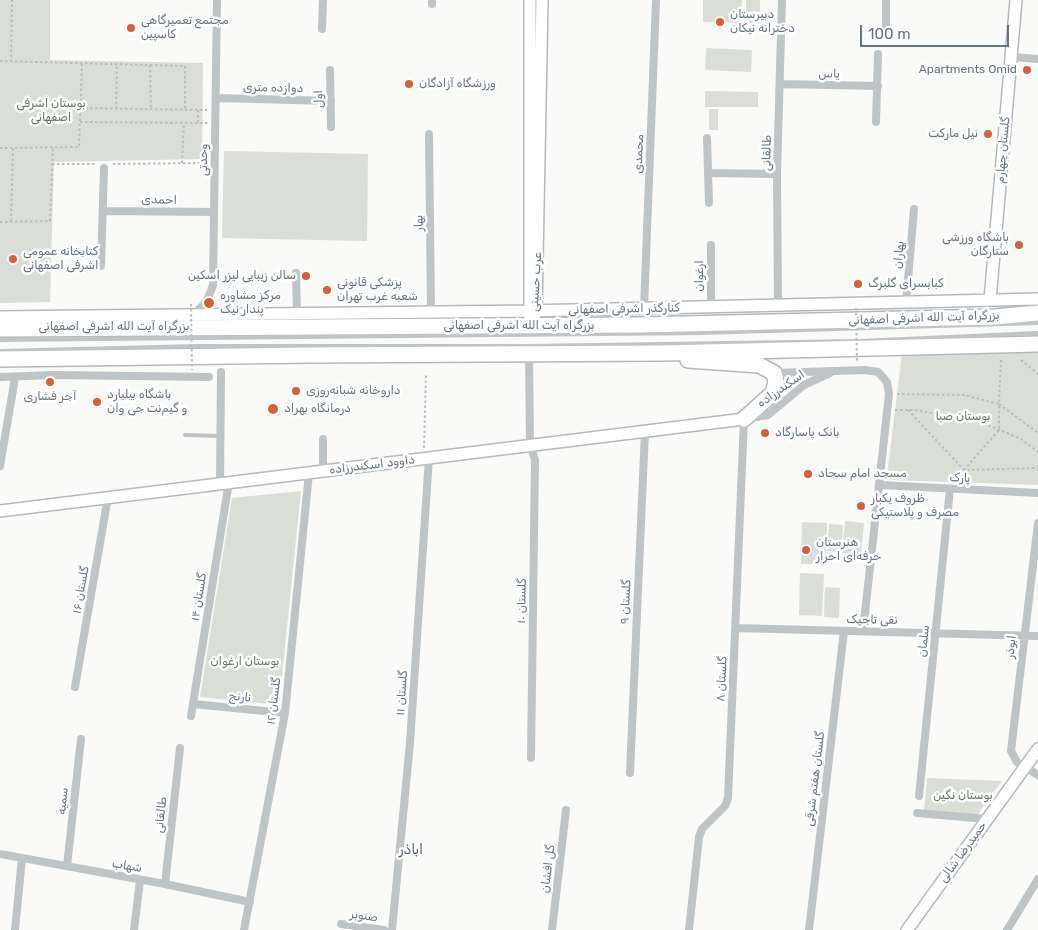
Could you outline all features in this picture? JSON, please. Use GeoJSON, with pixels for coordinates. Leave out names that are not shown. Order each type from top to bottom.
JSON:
{"type":"FeatureCollection","features":[{"type":"Feature","properties":{"kind":"highway","name":"بزرگراه آیت الله اشرفی اصفهانی"},"geometry":{"type":"LineString","coordinates":[[0,329],[36,323],[210,321],[531,326],[975,317],[1038,314]]}},
{"type":"Feature","properties":{"kind":"highway"},"geometry":{"type":"LineString","coordinates":[[0,359],[299,355],[529,355],[1038,344]]}},
{"type":"Feature","properties":{"kind":"highway"},"geometry":{"type":"LineString","coordinates":[[663,353],[696,362],[759,365],[774,373],[776,382],[773,393],[744,419]]}},
{"type":"Feature","properties":{"kind":"street","name":"وحدتی"},"geometry":{"type":"LineString","coordinates":[[193,310],[207,301],[214,285],[217,0]]}},
{"type":"Feature","properties":{"kind":"street"},"geometry":{"type":"LineString","coordinates":[[322,29],[323,0]]}},
{"type":"Feature","properties":{"kind":"street","name":"عرب حسینی"},"geometry":{"type":"LineString","coordinates":[[530,0],[532,311]]}},
{"type":"Feature","properties":{"kind":"street","name":"عرب حسینی"},"geometry":{"type":"LineString","coordinates":[[531,326],[542,0]]}},
{"type":"Feature","properties":{"kind":"street","name":"محمدی"},"geometry":{"type":"LineString","coordinates":[[644,308],[656,0]]}},
{"type":"Feature","properties":{"kind":"street","name":"طالقانی"},"geometry":{"type":"LineString","coordinates":[[778,306],[777,174],[782,0]]}},
{"type":"Feature","properties":{"kind":"street"},"geometry":{"type":"LineString","coordinates":[[886,0],[886,29]]}},
{"type":"Feature","properties":{"kind":"street","name":"گلستان چهارم"},"geometry":{"type":"LineString","coordinates":[[990,300],[1016,0]]}},
{"type":"Feature","properties":{"kind":"street"},"geometry":{"type":"LineString","coordinates":[[876,122],[878,54]]}},
{"type":"Feature","properties":{"kind":"street"},"geometry":{"type":"LineString","coordinates":[[1011,57],[1038,59]]}},
{"type":"Feature","properties":{"kind":"street","name":"اول"},"geometry":{"type":"LineString","coordinates":[[330,70],[331,127]]}},
{"type":"Feature","properties":{"kind":"street","name":"یاس"},"geometry":{"type":"LineString","coordinates":[[780,84],[878,86]]}},
{"type":"Feature","properties":{"kind":"street","name":"دوازده متری"},"geometry":{"type":"LineString","coordinates":[[216,98],[330,101]]}},
{"type":"Feature","properties":{"kind":"street","name":"بهار"},"geometry":{"type":"LineString","coordinates":[[429,134],[431,312]]}},
{"type":"Feature","properties":{"kind":"street"},"geometry":{"type":"LineString","coordinates":[[707,138],[709,203]]}},
{"type":"Feature","properties":{"kind":"street"},"geometry":{"type":"LineString","coordinates":[[101,266],[104,168]]}},
{"type":"Feature","properties":{"kind":"street"},"geometry":{"type":"LineString","coordinates":[[708,174],[777,174]]}},
{"type":"Feature","properties":{"kind":"street","name":"بهاران"},"geometry":{"type":"LineString","coordinates":[[906,303],[914,209]]}},
{"type":"Feature","properties":{"kind":"street","name":"احمدی"},"geometry":{"type":"LineString","coordinates":[[103,211],[214,212]]}},
{"type":"Feature","properties":{"kind":"street","name":"ارغوان"},"geometry":{"type":"LineString","coordinates":[[711,246],[711,307]]}},
{"type":"Feature","properties":{"kind":"street"},"geometry":{"type":"LineString","coordinates":[[296,273],[298,314]]}},
{"type":"Feature","properties":{"kind":"street","name":"کنارگذر اشرفی اصفهانی"},"geometry":{"type":"LineString","coordinates":[[36,323],[193,310],[210,321],[298,314],[532,311],[1038,299]]}},
{"type":"Feature","properties":{"kind":"street"},"geometry":{"type":"LineString","coordinates":[[0,317],[17,317],[36,323]]}},
{"type":"Feature","properties":{"kind":"street","name":"گلستان ۱۰"},"geometry":{"type":"LineString","coordinates":[[529,355],[530,445],[535,460],[532,758]]}},
{"type":"Feature","properties":{"kind":"street"},"geometry":{"type":"LineString","coordinates":[[774,373],[830,373],[865,370],[878,372],[886,382],[889,394],[888,410],[862,631]]}},
{"type":"Feature","properties":{"kind":"street","name":"گلستان ۱۴"},"geometry":{"type":"LineString","coordinates":[[191,716],[224,483],[220,436],[221,372]]}},
{"type":"Feature","properties":{"kind":"street","name":"اسکندرزاده"},"geometry":{"type":"LineString","coordinates":[[744,419],[768,415],[804,385],[830,373]]}},
{"type":"Feature","properties":{"kind":"street"},"geometry":{"type":"LineString","coordinates":[[0,377],[15,378],[54,375],[209,377]]}},
{"type":"Feature","properties":{"kind":"street"},"geometry":{"type":"LineString","coordinates":[[0,466],[15,378]]}},
{"type":"Feature","properties":{"kind":"street","name":"داوود اسکندرزاده"},"geometry":{"type":"LineString","coordinates":[[0,511],[744,419]]}},
{"type":"Feature","properties":{"kind":"street","name":"گلستان ٨"},"geometry":{"type":"LineString","coordinates":[[689,930],[699,836],[702,829],[725,806],[728,798],[744,419]]}},
{"type":"Feature","properties":{"kind":"street","name":"گلستان ۹"},"geometry":{"type":"LineString","coordinates":[[630,773],[645,431]]}},
{"type":"Feature","properties":{"kind":"street"},"geometry":{"type":"LineString","coordinates":[[322,439],[323,471]]}},
{"type":"Feature","properties":{"kind":"street","name":"گلستان ۱۱"},"geometry":{"type":"LineString","coordinates":[[392,930],[410,743],[426,458]]}},
{"type":"Feature","properties":{"kind":"street","name":"گلستان ۱۲"},"geometry":{"type":"LineString","coordinates":[[244,930],[285,713],[309,472]]}},
{"type":"Feature","properties":{"kind":"street","name":"پارک"},"geometry":{"type":"LineString","coordinates":[[880,485],[1038,492]]}},
{"type":"Feature","properties":{"kind":"street","name":"سلمان"},"geometry":{"type":"LineString","coordinates":[[919,796],[950,489]]}},
{"type":"Feature","properties":{"kind":"street","name":"گلستان ۱۶"},"geometry":{"type":"LineString","coordinates":[[75,686],[108,497]]}},
{"type":"Feature","properties":{"kind":"street","name":"ابوذر"},"geometry":{"type":"LineString","coordinates":[[1026,768],[1017,762],[1011,750],[1038,523]]}},
{"type":"Feature","properties":{"kind":"street","name":"نقی تاجیک"},"geometry":{"type":"LineString","coordinates":[[736,628],[1038,636]]}},
{"type":"Feature","properties":{"kind":"street","name":"گلستان هفتم شرقی"},"geometry":{"type":"LineString","coordinates":[[809,930],[844,631]]}},
{"type":"Feature","properties":{"kind":"street","name":"نارنج"},"geometry":{"type":"LineString","coordinates":[[193,704],[285,713]]}},
{"type":"Feature","properties":{"kind":"street","name":"سمیه"},"geometry":{"type":"LineString","coordinates":[[67,866],[81,739]]}},
{"type":"Feature","properties":{"kind":"street","name":"طالقانی"},"geometry":{"type":"LineString","coordinates":[[165,884],[180,748]]}},
{"type":"Feature","properties":{"kind":"street","name":"حمیدرضا شالی"},"geometry":{"type":"LineString","coordinates":[[907,930],[1038,749]]}},
{"type":"Feature","properties":{"kind":"street"},"geometry":{"type":"LineString","coordinates":[[1026,768],[1038,775]]}},
{"type":"Feature","properties":{"kind":"street","name":"گل افشان"},"geometry":{"type":"LineString","coordinates":[[552,930],[566,810]]}},
{"type":"Feature","properties":{"kind":"street"},"geometry":{"type":"LineString","coordinates":[[917,813],[987,820]]}},
{"type":"Feature","properties":{"kind":"street","name":"شهاب"},"geometry":{"type":"LineString","coordinates":[[0,854],[165,884],[250,902]]}},
{"type":"Feature","properties":{"kind":"street"},"geometry":{"type":"LineString","coordinates":[[15,930],[22,858]]}},
{"type":"Feature","properties":{"kind":"street"},"geometry":{"type":"LineString","coordinates":[[1007,930],[1038,879]]}},
{"type":"Feature","properties":{"kind":"street"},"geometry":{"type":"LineString","coordinates":[[134,930],[140,880]]}},
{"type":"Feature","properties":{"kind":"street","name":"صنوبر"},"geometry":{"type":"LineString","coordinates":[[341,924],[384,930]]}},
{"type":"Feature","properties":{"kind":"lane"},"geometry":{"type":"LineString","coordinates":[[0,340],[664,334],[1038,323]]}},
{"type":"Feature","properties":{"kind":"lane"},"geometry":{"type":"LineString","coordinates":[[0,351],[197,346],[528,346],[860,341],[1038,333]]}},
{"type":"Feature","properties":{"kind":"lane"},"geometry":{"type":"LineString","coordinates":[[185,435],[220,436]]}},
{"type":"Feature","properties":{"kind":"path"},"geometry":{"type":"LineString","coordinates":[[11,62],[12,0]]}},
{"type":"Feature","properties":{"kind":"path"},"geometry":{"type":"LineString","coordinates":[[0,61],[185,66],[185,110]]}},
{"type":"Feature","properties":{"kind":"path"},"geometry":{"type":"LineString","coordinates":[[0,148],[79,147],[82,63]]}},
{"type":"Feature","properties":{"kind":"path"},"geometry":{"type":"LineString","coordinates":[[116,109],[117,64]]}},
{"type":"Feature","properties":{"kind":"path"},"geometry":{"type":"LineString","coordinates":[[150,65],[151,109]]}},
{"type":"Feature","properties":{"kind":"path"},"geometry":{"type":"LineString","coordinates":[[80,108],[215,110]]}},
{"type":"Feature","properties":{"kind":"path"},"geometry":{"type":"LineString","coordinates":[[198,110],[198,123]]}},
{"type":"Feature","properties":{"kind":"path"},"geometry":{"type":"LineString","coordinates":[[79,122],[215,123]]}},
{"type":"Feature","properties":{"kind":"path"},"geometry":{"type":"LineString","coordinates":[[182,163],[184,122]]}},
{"type":"Feature","properties":{"kind":"path"},"geometry":{"type":"LineString","coordinates":[[0,222],[50,221],[53,147]]}},
{"type":"Feature","properties":{"kind":"path"},"geometry":{"type":"LineString","coordinates":[[11,221],[14,148]]}},
{"type":"Feature","properties":{"kind":"path"},"geometry":{"type":"LineString","coordinates":[[52,164],[215,163]]}},
{"type":"Feature","properties":{"kind":"path"},"geometry":{"type":"LineString","coordinates":[[856,308],[857,363]]}},
{"type":"Feature","properties":{"kind":"path"},"geometry":{"type":"LineString","coordinates":[[192,370],[193,310]]}},
{"type":"Feature","properties":{"kind":"path"},"geometry":{"type":"LineString","coordinates":[[964,470],[1000,430],[1001,360]]}},
{"type":"Feature","properties":{"kind":"path"},"geometry":{"type":"LineString","coordinates":[[1021,360],[1038,374]]}},
{"type":"Feature","properties":{"kind":"path"},"geometry":{"type":"LineString","coordinates":[[426,373],[426,458]]}},
{"type":"Feature","properties":{"kind":"path"},"geometry":{"type":"LineString","coordinates":[[889,394],[964,395],[999,404],[1038,432]]}},
{"type":"Feature","properties":{"kind":"path"},"geometry":{"type":"LineString","coordinates":[[888,410],[908,410],[983,423],[1020,439],[1038,452]]}},
{"type":"Feature","properties":{"kind":"path"},"geometry":{"type":"LineString","coordinates":[[908,410],[964,470],[1038,468]]}},
{"type":"Feature","properties":{"kind":"green space","name":"بوستان اشرفی اصفهانی"},"geometry":{"type":"Polygon","coordinates":[[[0,0],[50,0],[50,60],[203,63],[202,159],[54,162],[50,302],[0,303],[0,0]]]}},
{"type":"Feature","properties":{"kind":"green space"},"geometry":{"type":"Polygon","coordinates":[[[703,0],[742,0],[741,23],[703,22],[703,0]]]}},
{"type":"Feature","properties":{"kind":"green space"},"geometry":{"type":"Polygon","coordinates":[[[746,0],[760,0],[760,23],[746,23],[746,0]]]}},
{"type":"Feature","properties":{"kind":"green space"},"geometry":{"type":"Polygon","coordinates":[[[706,48],[752,50],[751,72],[705,70],[706,48]]]}},
{"type":"Feature","properties":{"kind":"green space"},"geometry":{"type":"Polygon","coordinates":[[[705,91],[758,92],[758,107],[705,107],[705,91]]]}},
{"type":"Feature","properties":{"kind":"green space"},"geometry":{"type":"Polygon","coordinates":[[[709,109],[718,109],[718,130],[709,130],[709,109]]]}},
{"type":"Feature","properties":{"kind":"green space"},"geometry":{"type":"Polygon","coordinates":[[[224,151],[368,154],[367,241],[222,238],[224,151]]]}},
{"type":"Feature","properties":{"kind":"green space","name":"بوستان صبا"},"geometry":{"type":"Polygon","coordinates":[[[1038,350],[1038,485],[893,480],[887,476],[902,353],[1038,350]]]}},
{"type":"Feature","properties":{"kind":"green space","name":"بوستان ارغوان"},"geometry":{"type":"Polygon","coordinates":[[[301,491],[279,705],[200,697],[232,498],[301,491]]]}},
{"type":"Feature","properties":{"kind":"green space"},"geometry":{"type":"Polygon","coordinates":[[[845,521],[864,523],[861,555],[842,553],[845,521]]]}},
{"type":"Feature","properties":{"kind":"green space"},"geometry":{"type":"Polygon","coordinates":[[[802,522],[827,523],[826,564],[801,564],[802,522]]]}},
{"type":"Feature","properties":{"kind":"green space"},"geometry":{"type":"Polygon","coordinates":[[[829,524],[843,525],[841,552],[827,551],[829,524]]]}},
{"type":"Feature","properties":{"kind":"green space"},"geometry":{"type":"Polygon","coordinates":[[[800,573],[824,574],[822,616],[799,615],[800,573]]]}},
{"type":"Feature","properties":{"kind":"green space"},"geometry":{"type":"Polygon","coordinates":[[[825,587],[840,588],[839,618],[824,617],[825,587]]]}},
{"type":"Feature","properties":{"kind":"green space","name":"بوستان نگین"},"geometry":{"type":"Polygon","coordinates":[[[927,778],[1002,781],[977,815],[924,810],[927,778]]]}},
{"type":"Feature","properties":{"kind":"place","name":"دبیرستان دخترانه نیکان"},"geometry":{"type":"Point","coordinates":[720,22]}},
{"type":"Feature","properties":{"kind":"place","name":"مجتمع تعمیرگاهی کاسپین"},"geometry":{"type":"Point","coordinates":[131,28]}},
{"type":"Feature","properties":{"kind":"place","name":"Apartments Omid"},"geometry":{"type":"Point","coordinates":[1027,70]}},
{"type":"Feature","properties":{"kind":"place","name":"ورزشگاه آزادگان"},"geometry":{"type":"Point","coordinates":[409,84]}},
{"type":"Feature","properties":{"kind":"place","name":"نیل مارکت"},"geometry":{"type":"Point","coordinates":[988,134]}},
{"type":"Feature","properties":{"kind":"place","name":"باشگاه ورزشی ستارگان"},"geometry":{"type":"Point","coordinates":[1019,245]}},
{"type":"Feature","properties":{"kind":"place","name":"کتابخانه عمومی اشرفی اصفهانی"},"geometry":{"type":"Point","coordinates":[13,259]}},
{"type":"Feature","properties":{"kind":"place","name":"سالن زیبایی لیزر اسکین"},"geometry":{"type":"Point","coordinates":[306,276]}},
{"type":"Feature","properties":{"kind":"place","name":"کبابسرای گلبرگ"},"geometry":{"type":"Point","coordinates":[858,284]}},
{"type":"Feature","properties":{"kind":"place","name":"پزشکی قانونی شعبه غرب تهران"},"geometry":{"type":"Point","coordinates":[327,290]}},
{"type":"Feature","properties":{"kind":"place","name":"مرکز مشاوره پندار نیک"},"geometry":{"type":"Point","coordinates":[209,303]}},
{"type":"Feature","properties":{"kind":"place","name":"آجر فشاری"},"geometry":{"type":"Point","coordinates":[50,382]}},
{"type":"Feature","properties":{"kind":"place","name":"داروخانه شبانه‌روزی"},"geometry":{"type":"Point","coordinates":[296,391]}},
{"type":"Feature","properties":{"kind":"place","name":"باشگاه بیلیارد و گیم‌نت جی وان"},"geometry":{"type":"Point","coordinates":[97,402]}},
{"type":"Feature","properties":{"kind":"place","name":"درمانگاه بهراد"},"geometry":{"type":"Point","coordinates":[273,409]}},
{"type":"Feature","properties":{"kind":"place","name":"بانک پاسارگاد"},"geometry":{"type":"Point","coordinates":[765,433]}},
{"type":"Feature","properties":{"kind":"place","name":"مسجد امام سجاد"},"geometry":{"type":"Point","coordinates":[808,474]}},
{"type":"Feature","properties":{"kind":"place","name":"ظروف یکبار مصرف و پلاستیکی"},"geometry":{"type":"Point","coordinates":[861,506]}},
{"type":"Feature","properties":{"kind":"place","name":"هنرستان حرفه‌ای احرار"},"geometry":{"type":"Point","coordinates":[806,550]}},
{"type":"Feature","properties":{"kind":"district","name":"اباذر"},"geometry":{"type":"Point","coordinates":[411,850]}}]}
